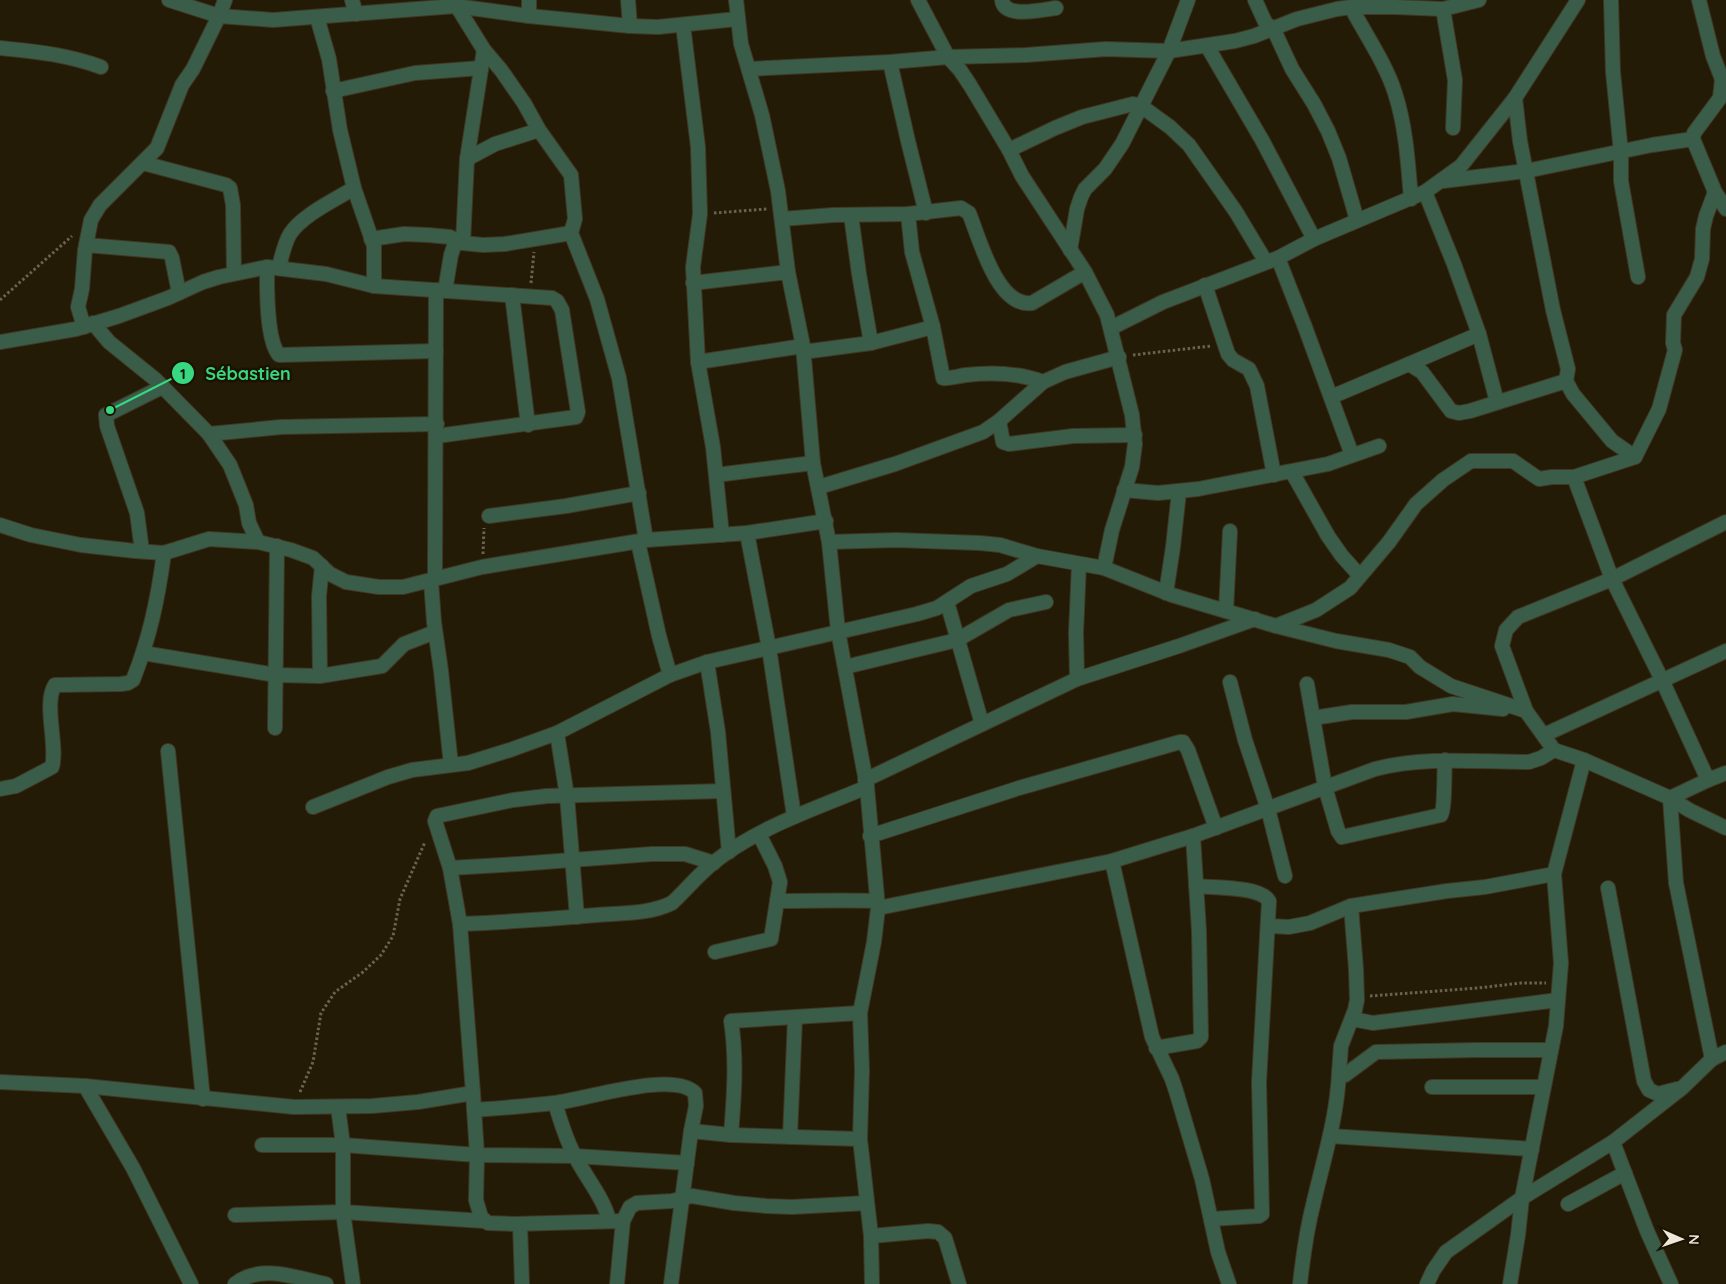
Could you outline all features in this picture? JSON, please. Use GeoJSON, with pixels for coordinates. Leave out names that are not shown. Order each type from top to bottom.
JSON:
{"type":"FeatureCollection","features":[{"type":"Feature","properties":{"kind":"street"},"geometry":{"type":"LineString","coordinates":[[169,0],[219,16],[273,20],[317,18],[454,3],[529,16],[630,26],[683,25],[737,19]]}},
{"type":"Feature","properties":{"kind":"street"},"geometry":{"type":"LineString","coordinates":[[225,0],[219,16],[172,106],[160,142],[143,163],[100,205],[91,220],[78,308],[80,318],[152,376],[209,434],[230,465],[246,506],[249,523],[258,542]]}},
{"type":"Feature","properties":{"kind":"street"},"geometry":{"type":"LineString","coordinates":[[352,0],[356,14]]}},
{"type":"Feature","properties":{"kind":"street"},"geometry":{"type":"LineString","coordinates":[[528,0],[529,16]]}},
{"type":"Feature","properties":{"kind":"street"},"geometry":{"type":"LineString","coordinates":[[628,0],[630,26]]}},
{"type":"Feature","properties":{"kind":"street"},"geometry":{"type":"LineString","coordinates":[[736,0],[741,44],[770,148],[781,213],[788,272],[803,349],[814,463],[826,521],[838,631],[866,783],[877,905],[870,968],[860,1014],[862,1070],[860,1139],[871,1236],[872,1284]]}},
{"type":"Feature","properties":{"kind":"street"},"geometry":{"type":"LineString","coordinates":[[918,0],[948,57],[970,85],[1009,150],[1022,176],[1085,272],[1101,301],[1111,328],[1135,435],[1132,467],[1112,530],[1104,568]]}},
{"type":"Feature","properties":{"kind":"street"},"geometry":{"type":"LineString","coordinates":[[1002,0],[1006,9],[1021,12],[1056,8]]}},
{"type":"Feature","properties":{"kind":"street"},"geometry":{"type":"LineString","coordinates":[[1070,250],[1081,197],[1085,189],[1105,170],[1122,144],[1169,51],[1188,0]]}},
{"type":"Feature","properties":{"kind":"street"},"geometry":{"type":"LineString","coordinates":[[1255,0],[1266,24],[1273,28],[1292,69],[1328,131],[1339,158],[1357,220]]}},
{"type":"Feature","properties":{"kind":"street"},"geometry":{"type":"LineString","coordinates":[[749,69],[948,57],[1026,55],[1106,49],[1169,51],[1207,46],[1254,36],[1341,5],[1443,9],[1479,0]]}},
{"type":"Feature","properties":{"kind":"street"},"geometry":{"type":"LineString","coordinates":[[1111,328],[1163,302],[1272,260],[1314,239],[1425,192],[1461,166],[1515,98],[1578,0]]}},
{"type":"Feature","properties":{"kind":"street"},"geometry":{"type":"LineString","coordinates":[[1612,0],[1613,72],[1622,181],[1638,277]]}},
{"type":"Feature","properties":{"kind":"street"},"geometry":{"type":"LineString","coordinates":[[1700,0],[1713,56],[1724,78],[1720,98],[1694,133],[1693,139],[1715,192],[1726,209]]}},
{"type":"Feature","properties":{"kind":"street"},"geometry":{"type":"LineString","coordinates":[[454,3],[484,50],[501,70],[524,103],[539,130],[571,175],[575,219],[571,232],[597,299],[619,378],[639,493],[642,541],[659,636],[670,675]]}},
{"type":"Feature","properties":{"kind":"street"},"geometry":{"type":"LineString","coordinates":[[1341,5],[1389,78],[1395,92],[1405,132],[1411,199]]}},
{"type":"Feature","properties":{"kind":"street"},"geometry":{"type":"LineString","coordinates":[[1443,9],[1455,80],[1453,128]]}},
{"type":"Feature","properties":{"kind":"street"},"geometry":{"type":"LineString","coordinates":[[317,18],[329,59],[340,130],[354,188],[374,246],[374,286]]}},
{"type":"Feature","properties":{"kind":"street"},"geometry":{"type":"LineString","coordinates":[[683,25],[698,147],[700,214],[693,253],[698,362],[716,475],[722,535]]}},
{"type":"Feature","properties":{"kind":"street"},"geometry":{"type":"LineString","coordinates":[[1207,46],[1266,147],[1314,239]]}},
{"type":"Feature","properties":{"kind":"street"},"geometry":{"type":"LineString","coordinates":[[0,48],[59,54],[101,67]]}},
{"type":"Feature","properties":{"kind":"street"},"geometry":{"type":"LineString","coordinates":[[451,765],[435,632],[433,580],[437,430],[436,351],[441,291],[451,254],[460,241],[467,159],[484,50]]}},
{"type":"Feature","properties":{"kind":"street"},"geometry":{"type":"LineString","coordinates":[[890,62],[926,213]]}},
{"type":"Feature","properties":{"kind":"street"},"geometry":{"type":"LineString","coordinates":[[333,91],[415,73],[481,68]]}},
{"type":"Feature","properties":{"kind":"street"},"geometry":{"type":"LineString","coordinates":[[1515,98],[1520,141],[1553,310],[1568,369],[1566,381],[1573,394],[1612,441],[1635,456]]}},
{"type":"Feature","properties":{"kind":"street"},"geometry":{"type":"LineString","coordinates":[[1009,150],[1082,117],[1133,104],[1141,106],[1170,127],[1189,145],[1272,260],[1331,397],[1352,455]]}},
{"type":"Feature","properties":{"kind":"street"},"geometry":{"type":"LineString","coordinates":[[467,159],[496,144],[539,130]]}},
{"type":"Feature","properties":{"kind":"street"},"geometry":{"type":"LineString","coordinates":[[1440,181],[1526,171],[1693,139]]}},
{"type":"Feature","properties":{"kind":"street"},"geometry":{"type":"LineString","coordinates":[[143,163],[226,185],[230,188],[233,205],[234,273]]}},
{"type":"Feature","properties":{"kind":"street"},"geometry":{"type":"LineString","coordinates":[[354,188],[295,227],[273,267],[269,321],[273,344],[279,355],[436,351]]}},
{"type":"Feature","properties":{"kind":"street"},"geometry":{"type":"LineString","coordinates":[[1425,192],[1454,264],[1479,334],[1498,402]]}},
{"type":"Feature","properties":{"kind":"street"},"geometry":{"type":"LineString","coordinates":[[1276,626],[1316,610],[1350,588],[1389,542],[1416,504],[1443,480],[1471,461],[1513,461],[1539,479],[1552,476],[1574,477],[1635,456],[1659,409],[1674,350],[1674,315],[1697,277],[1702,259],[1706,216],[1715,192]]}},
{"type":"Feature","properties":{"kind":"street"},"geometry":{"type":"LineString","coordinates":[[781,213],[833,215],[908,214],[926,213],[958,207],[966,210],[992,271],[1005,290],[1022,303],[1034,302],[1085,272]]}},
{"type":"Feature","properties":{"kind":"street"},"geometry":{"type":"LineString","coordinates":[[908,214],[912,252],[933,327],[944,378],[967,375],[1010,374],[1026,376],[1043,382]]}},
{"type":"Feature","properties":{"kind":"street"},"geometry":{"type":"LineString","coordinates":[[851,215],[871,343]]}},
{"type":"Feature","properties":{"kind":"street"},"geometry":{"type":"LineString","coordinates":[[371,239],[404,234],[447,237],[483,245],[505,244],[571,232]]}},
{"type":"Feature","properties":{"kind":"street"},"geometry":{"type":"LineString","coordinates":[[86,245],[169,252],[179,292]]}},
{"type":"Feature","properties":{"kind":"street"},"geometry":{"type":"LineString","coordinates":[[0,342],[88,325],[168,298],[203,282],[234,273],[273,267],[326,274],[374,286],[552,298],[557,301],[562,310],[578,412],[576,417],[528,425],[437,430],[281,428],[209,434]]}},
{"type":"Feature","properties":{"kind":"street"},"geometry":{"type":"LineString","coordinates":[[693,283],[788,272]]}},
{"type":"Feature","properties":{"kind":"street"},"geometry":{"type":"LineString","coordinates":[[1205,285],[1230,358],[1249,369],[1257,386],[1274,474]]}},
{"type":"Feature","properties":{"kind":"street"},"geometry":{"type":"LineString","coordinates":[[512,295],[528,425]]}},
{"type":"Feature","properties":{"kind":"street"},"geometry":{"type":"LineString","coordinates":[[698,362],[871,343],[933,327]]}},
{"type":"Feature","properties":{"kind":"street"},"geometry":{"type":"LineString","coordinates":[[1331,397],[1479,334]]}},
{"type":"Feature","properties":{"kind":"street"},"geometry":{"type":"LineString","coordinates":[[819,487],[895,464],[982,432],[999,421],[1043,382],[1065,372],[1118,356]]}},
{"type":"Feature","properties":{"kind":"street"},"geometry":{"type":"LineString","coordinates":[[1409,364],[1422,372],[1451,411],[1454,412],[1470,411],[1566,381]]}},
{"type":"Feature","properties":{"kind":"street"},"geometry":{"type":"LineString","coordinates":[[142,552],[137,513],[106,426],[105,418],[106,415],[162,387]]}},
{"type":"Feature","properties":{"kind":"street"},"geometry":{"type":"LineString","coordinates":[[999,421],[1004,443],[1009,444],[1073,436],[1135,435]]}},
{"type":"Feature","properties":{"kind":"street"},"geometry":{"type":"LineString","coordinates":[[1124,490],[1158,493],[1179,492],[1328,464],[1379,446]]}},
{"type":"Feature","properties":{"kind":"street"},"geometry":{"type":"LineString","coordinates":[[716,475],[814,463]]}},
{"type":"Feature","properties":{"kind":"street"},"geometry":{"type":"LineString","coordinates":[[1292,472],[1328,536],[1342,556],[1360,576]]}},
{"type":"Feature","properties":{"kind":"street"},"geometry":{"type":"LineString","coordinates":[[1574,477],[1612,578],[1708,780]]}},
{"type":"Feature","properties":{"kind":"street"},"geometry":{"type":"LineString","coordinates":[[1166,593],[1179,492]]}},
{"type":"Feature","properties":{"kind":"street"},"geometry":{"type":"LineString","coordinates":[[489,516],[566,506],[639,493]]}},
{"type":"Feature","properties":{"kind":"street"},"geometry":{"type":"LineString","coordinates":[[0,525],[31,535],[81,545],[142,552],[164,553],[209,539],[258,542],[313,558],[330,574],[346,582],[358,585],[403,587],[482,567],[642,541],[686,536],[747,533],[826,521]]}},
{"type":"Feature","properties":{"kind":"street"},"geometry":{"type":"LineString","coordinates":[[1726,522],[1612,578],[1518,618],[1506,630],[1502,646],[1526,711],[1554,750],[1584,760],[1670,798],[1688,810],[1726,828]]}},
{"type":"Feature","properties":{"kind":"street"},"geometry":{"type":"LineString","coordinates":[[1226,611],[1230,531]]}},
{"type":"Feature","properties":{"kind":"street"},"geometry":{"type":"LineString","coordinates":[[747,533],[768,648],[794,816]]}},
{"type":"Feature","properties":{"kind":"street"},"geometry":{"type":"LineString","coordinates":[[829,542],[896,540],[1000,545],[1037,556],[1104,568],[1166,593],[1276,626],[1336,641],[1389,650],[1406,656],[1450,686],[1526,711]]}},
{"type":"Feature","properties":{"kind":"street"},"geometry":{"type":"LineString","coordinates":[[275,728],[277,546]]}},
{"type":"Feature","properties":{"kind":"street"},"geometry":{"type":"LineString","coordinates":[[0,789],[16,786],[48,771],[52,767],[51,707],[52,690],[55,685],[128,683],[133,680],[158,598],[164,553]]}},
{"type":"Feature","properties":{"kind":"street"},"geometry":{"type":"LineString","coordinates":[[312,807],[388,777],[412,770],[468,763],[558,733],[670,675],[707,662],[937,608],[971,586],[1007,574],[1037,556]]}},
{"type":"Feature","properties":{"kind":"street"},"geometry":{"type":"LineString","coordinates":[[1077,679],[1076,633],[1079,564]]}},
{"type":"Feature","properties":{"kind":"street"},"geometry":{"type":"LineString","coordinates":[[320,676],[319,596],[322,566]]}},
{"type":"Feature","properties":{"kind":"street"},"geometry":{"type":"LineString","coordinates":[[947,602],[982,724]]}},
{"type":"Feature","properties":{"kind":"street"},"geometry":{"type":"LineString","coordinates":[[844,667],[957,640],[1009,610],[1046,602]]}},
{"type":"Feature","properties":{"kind":"street"},"geometry":{"type":"LineString","coordinates":[[460,924],[515,922],[637,912],[666,906],[677,899],[714,863],[759,834],[866,783],[982,724],[1077,679],[1255,619]]}},
{"type":"Feature","properties":{"kind":"street"},"geometry":{"type":"LineString","coordinates":[[143,652],[276,675],[320,676],[382,666],[404,644],[435,632]]}},
{"type":"Feature","properties":{"kind":"street"},"geometry":{"type":"LineString","coordinates":[[1544,735],[1726,651]]}},
{"type":"Feature","properties":{"kind":"street"},"geometry":{"type":"LineString","coordinates":[[707,662],[718,732],[729,852]]}},
{"type":"Feature","properties":{"kind":"street"},"geometry":{"type":"LineString","coordinates":[[1230,682],[1245,740],[1268,809],[1286,876]]}},
{"type":"Feature","properties":{"kind":"street"},"geometry":{"type":"LineString","coordinates":[[1307,684],[1325,787],[1340,836],[1344,838],[1442,816],[1444,811],[1444,760]]}},
{"type":"Feature","properties":{"kind":"street"},"geometry":{"type":"LineString","coordinates":[[1314,718],[1352,712],[1406,712],[1453,704],[1526,711]]}},
{"type":"Feature","properties":{"kind":"street"},"geometry":{"type":"LineString","coordinates":[[558,733],[567,796],[577,917]]}},
{"type":"Feature","properties":{"kind":"street"},"geometry":{"type":"LineString","coordinates":[[870,836],[1020,788],[1180,742],[1183,742],[1188,750],[1216,828]]}},
{"type":"Feature","properties":{"kind":"street"},"geometry":{"type":"LineString","coordinates":[[777,901],[815,902],[841,900],[877,905],[1112,861],[1216,828],[1375,769],[1396,764],[1444,760],[1529,762],[1542,758],[1554,750]]}},
{"type":"Feature","properties":{"kind":"street"},"geometry":{"type":"LineString","coordinates":[[168,751],[203,1099]]}},
{"type":"Feature","properties":{"kind":"street"},"geometry":{"type":"LineString","coordinates":[[1510,1284],[1522,1198],[1556,1026],[1561,963],[1554,874],[1584,760]]}},
{"type":"Feature","properties":{"kind":"street"},"geometry":{"type":"LineString","coordinates":[[1670,798],[1726,772]]}},
{"type":"Feature","properties":{"kind":"street"},"geometry":{"type":"LineString","coordinates":[[484,1221],[476,1200],[477,1155],[460,924],[450,868],[435,821],[438,816],[496,803],[547,796],[723,791]]}},
{"type":"Feature","properties":{"kind":"street"},"geometry":{"type":"LineString","coordinates":[[1670,798],[1676,883],[1712,1059]]}},
{"type":"Feature","properties":{"kind":"street"},"geometry":{"type":"LineString","coordinates":[[715,952],[771,939],[780,886],[779,876],[759,834]]}},
{"type":"Feature","properties":{"kind":"street"},"geometry":{"type":"LineString","coordinates":[[1156,1048],[1176,1043],[1197,1041],[1201,1037],[1193,836]]}},
{"type":"Feature","properties":{"kind":"street"},"geometry":{"type":"LineString","coordinates":[[450,868],[473,868],[630,855],[673,854],[685,854],[714,863]]}},
{"type":"Feature","properties":{"kind":"street"},"geometry":{"type":"LineString","coordinates":[[1112,861],[1142,998],[1156,1048],[1172,1079],[1202,1179],[1218,1252],[1229,1284]]}},
{"type":"Feature","properties":{"kind":"street"},"geometry":{"type":"LineString","coordinates":[[1269,926],[1289,927],[1310,924],[1351,906],[1485,887],[1554,874]]}},
{"type":"Feature","properties":{"kind":"street"},"geometry":{"type":"LineString","coordinates":[[1196,886],[1251,891],[1261,894],[1269,901],[1259,1082],[1262,1214],[1259,1216],[1211,1219]]}},
{"type":"Feature","properties":{"kind":"street"},"geometry":{"type":"LineString","coordinates":[[1608,888],[1644,1082],[1649,1090],[1658,1094],[1682,1088]]}},
{"type":"Feature","properties":{"kind":"street"},"geometry":{"type":"LineString","coordinates":[[1300,1284],[1310,1217],[1337,1103],[1341,1046],[1356,1006],[1356,969],[1351,906]]}},
{"type":"Feature","properties":{"kind":"street"},"geometry":{"type":"LineString","coordinates":[[1352,1019],[1373,1023],[1558,1000]]}},
{"type":"Feature","properties":{"kind":"street"},"geometry":{"type":"LineString","coordinates":[[731,1135],[735,1043],[731,1021],[860,1014]]}},
{"type":"Feature","properties":{"kind":"street"},"geometry":{"type":"LineString","coordinates":[[790,1137],[795,1018]]}},
{"type":"Feature","properties":{"kind":"street"},"geometry":{"type":"LineString","coordinates":[[1339,1073],[1345,1075],[1373,1054],[1380,1052],[1551,1050]]}},
{"type":"Feature","properties":{"kind":"street"},"geometry":{"type":"LineString","coordinates":[[1427,1284],[1446,1252],[1522,1198],[1613,1142],[1682,1088],[1712,1059],[1726,1052]]}},
{"type":"Feature","properties":{"kind":"street"},"geometry":{"type":"LineString","coordinates":[[0,1082],[85,1086],[294,1107],[372,1106],[418,1102],[473,1093]]}},
{"type":"Feature","properties":{"kind":"street"},"geometry":{"type":"LineString","coordinates":[[474,1110],[555,1103],[647,1085],[680,1086],[689,1088],[695,1093],[696,1106],[671,1284]]}},
{"type":"Feature","properties":{"kind":"street"},"geometry":{"type":"LineString","coordinates":[[85,1086],[133,1168],[191,1284]]}},
{"type":"Feature","properties":{"kind":"street"},"geometry":{"type":"LineString","coordinates":[[1432,1087],[1543,1087]]}},
{"type":"Feature","properties":{"kind":"street"},"geometry":{"type":"LineString","coordinates":[[555,1103],[564,1135],[603,1203],[609,1220]]}},
{"type":"Feature","properties":{"kind":"street"},"geometry":{"type":"LineString","coordinates":[[338,1107],[343,1145],[343,1212],[353,1284]]}},
{"type":"Feature","properties":{"kind":"street"},"geometry":{"type":"LineString","coordinates":[[691,1131],[731,1135],[860,1139]]}},
{"type":"Feature","properties":{"kind":"street"},"geometry":{"type":"LineString","coordinates":[[1330,1136],[1532,1149]]}},
{"type":"Feature","properties":{"kind":"street"},"geometry":{"type":"LineString","coordinates":[[1613,1142],[1647,1231],[1671,1284]]}},
{"type":"Feature","properties":{"kind":"street"},"geometry":{"type":"LineString","coordinates":[[262,1145],[343,1145],[477,1155],[575,1156],[687,1163]]}},
{"type":"Feature","properties":{"kind":"street"},"geometry":{"type":"LineString","coordinates":[[1568,1204],[1625,1173]]}},
{"type":"Feature","properties":{"kind":"street"},"geometry":{"type":"LineString","coordinates":[[617,1284],[623,1220],[627,1211],[634,1204],[698,1197],[734,1203],[792,1206],[867,1203]]}},
{"type":"Feature","properties":{"kind":"street"},"geometry":{"type":"LineString","coordinates":[[235,1215],[343,1212],[520,1224],[623,1220]]}},
{"type":"Feature","properties":{"kind":"street"},"geometry":{"type":"LineString","coordinates":[[520,1224],[522,1284]]}},
{"type":"Feature","properties":{"kind":"street"},"geometry":{"type":"LineString","coordinates":[[871,1236],[928,1231],[938,1232],[945,1238],[959,1284]]}},
{"type":"Feature","properties":{"kind":"street"},"geometry":{"type":"LineString","coordinates":[[235,1284],[247,1276],[266,1273],[326,1284]]}},
{"type":"Feature","properties":{"kind":"path"},"geometry":{"type":"LineString","coordinates":[[700,214],[781,213]]}},
{"type":"Feature","properties":{"kind":"path"},"geometry":{"type":"LineString","coordinates":[[0,300],[91,220]]}},
{"type":"Feature","properties":{"kind":"path"},"geometry":{"type":"LineString","coordinates":[[530,296],[535,239]]}},
{"type":"Feature","properties":{"kind":"path"},"geometry":{"type":"LineString","coordinates":[[1118,356],[1224,344]]}},
{"type":"Feature","properties":{"kind":"path"},"geometry":{"type":"LineString","coordinates":[[482,567],[484,525],[486,518],[489,516]]}},
{"type":"Feature","properties":{"kind":"path"},"geometry":{"type":"LineString","coordinates":[[294,1107],[313,1062],[321,1013],[335,992],[363,972],[381,955],[393,936],[400,899],[435,821]]}},
{"type":"Feature","properties":{"kind":"path"},"geometry":{"type":"LineString","coordinates":[[1357,996],[1521,983],[1560,984]]}},
{"type":"Feature","properties":{"kind":"place","name":"Sébastien"},"geometry":{"type":"Point","coordinates":[110,410]}}]}
